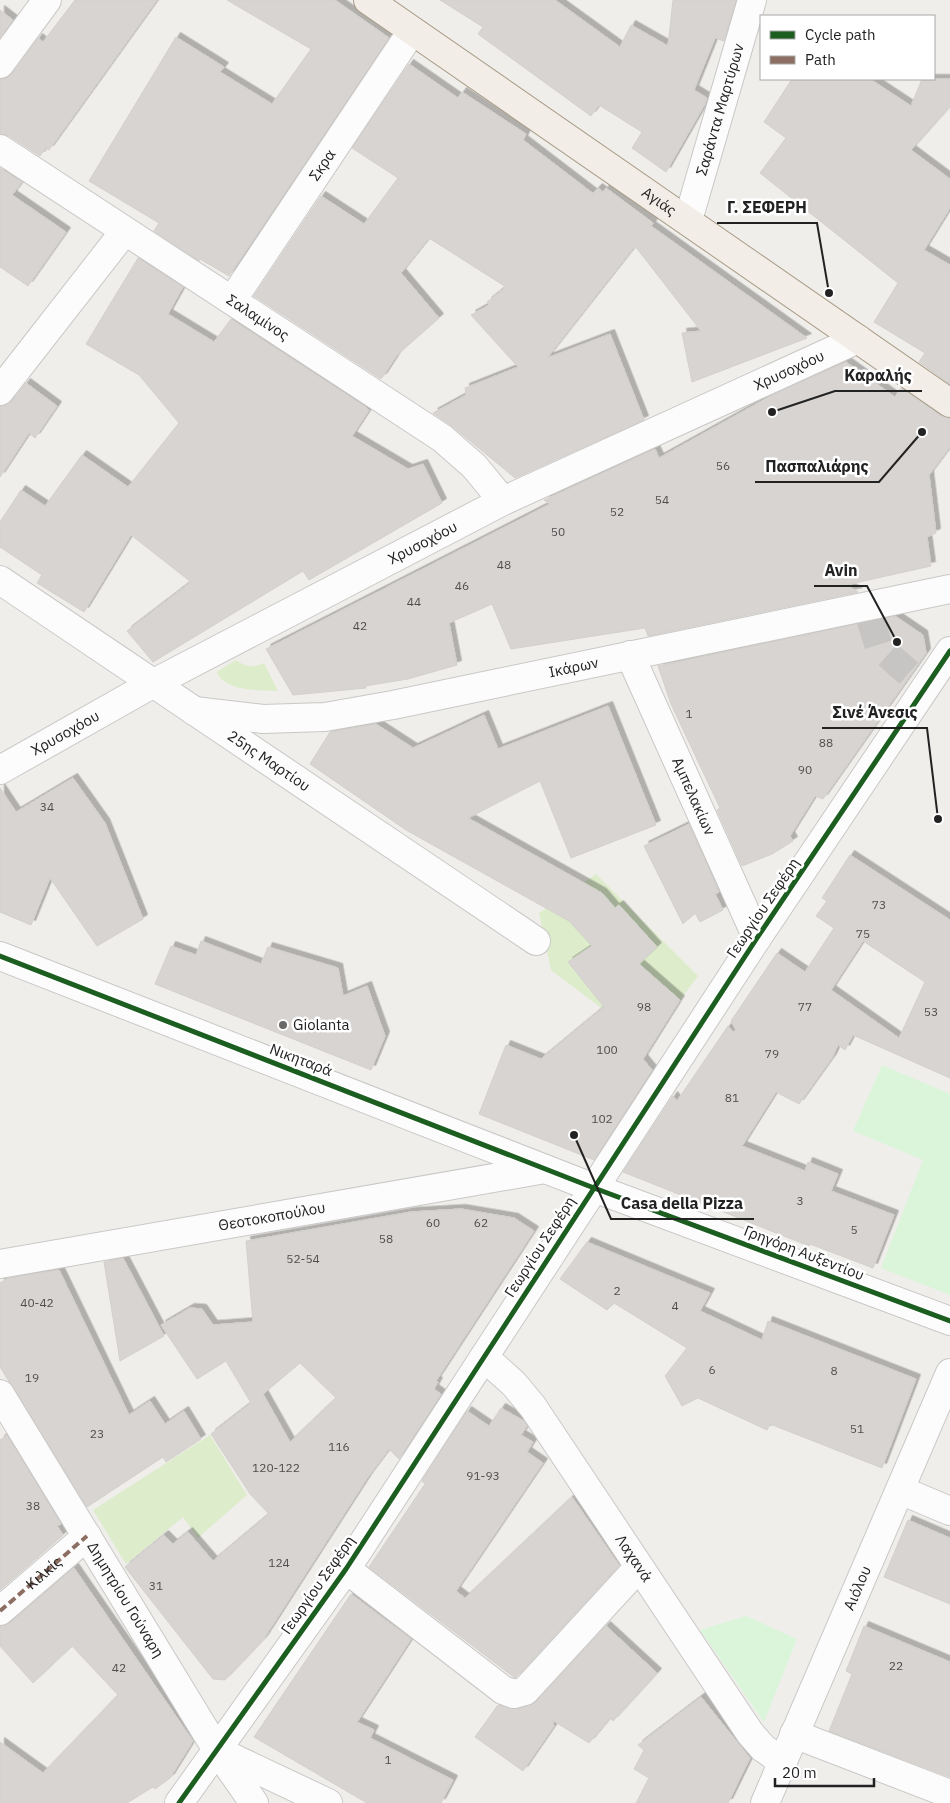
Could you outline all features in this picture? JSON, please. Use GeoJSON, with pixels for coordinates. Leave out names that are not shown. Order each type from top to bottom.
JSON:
{"type":"FeatureCollection","features":[{"type":"Feature","properties":{"kind":"main road","name":"Αγιάς"},"geometry":{"type":"LineString","coordinates":[[368,0],[950,403]]}},
{"type":"Feature","properties":{"kind":"street"},"geometry":{"type":"LineString","coordinates":[[0,64],[47,0]]}},
{"type":"Feature","properties":{"kind":"street","name":"Σαράντα Μαρτύρων"},"geometry":{"type":"LineString","coordinates":[[688,220],[752,0]]}},
{"type":"Feature","properties":{"kind":"street","name":"Σκρα"},"geometry":{"type":"LineString","coordinates":[[233,299],[412,30]]}},
{"type":"Feature","properties":{"kind":"street","name":"Σαλαμίνος"},"geometry":{"type":"LineString","coordinates":[[0,149],[124,232],[233,299],[442,438],[474,466],[503,501]]}},
{"type":"Feature","properties":{"kind":"street"},"geometry":{"type":"LineString","coordinates":[[0,391],[124,232]]}},
{"type":"Feature","properties":{"kind":"street","name":"Χρυσοχόου"},"geometry":{"type":"LineString","coordinates":[[0,770],[154,683],[503,501],[858,339]]}},
{"type":"Feature","properties":{"kind":"street","name":"25ης Μαρτίου"},"geometry":{"type":"LineString","coordinates":[[0,580],[536,941]]}},
{"type":"Feature","properties":{"kind":"street","name":"Ικάρων"},"geometry":{"type":"LineString","coordinates":[[194,711],[263,719],[325,717],[393,705],[630,655],[869,612],[950,589]]}},
{"type":"Feature","properties":{"kind":"street","name":"Γεωργίου Σεφέρη"},"geometry":{"type":"LineString","coordinates":[[179,1803],[346,1569],[757,938],[919,680],[950,651]]}},
{"type":"Feature","properties":{"kind":"street","name":"Αμπελακίων"},"geometry":{"type":"LineString","coordinates":[[630,655],[757,938]]}},
{"type":"Feature","properties":{"kind":"street","name":"Νικηταρά"},"geometry":{"type":"LineString","coordinates":[[0,956],[594,1188]]}},
{"type":"Feature","properties":{"kind":"street","name":"Θεοτοκοπούλου"},"geometry":{"type":"LineString","coordinates":[[0,1264],[544,1169]]}},
{"type":"Feature","properties":{"kind":"street","name":"Γρηγόρη Αυξεντίου"},"geometry":{"type":"LineString","coordinates":[[594,1188],[950,1321]]}},
{"type":"Feature","properties":{"kind":"street","name":"Λαχανά"},"geometry":{"type":"LineString","coordinates":[[484,1357],[514,1384],[533,1406],[750,1733],[763,1748],[782,1762]]}},
{"type":"Feature","properties":{"kind":"street","name":"Αιόλου"},"geometry":{"type":"LineString","coordinates":[[765,1803],[950,1373]]}},
{"type":"Feature","properties":{"kind":"street","name":"Δημητρίου Γούναρη"},"geometry":{"type":"LineString","coordinates":[[0,1394],[217,1750],[254,1803]]}},
{"type":"Feature","properties":{"kind":"street"},"geometry":{"type":"LineString","coordinates":[[900,1490],[950,1511]]}},
{"type":"Feature","properties":{"kind":"street","name":"Κιλκίς"},"geometry":{"type":"LineString","coordinates":[[0,1612],[87,1536]]}},
{"type":"Feature","properties":{"kind":"street"},"geometry":{"type":"LineString","coordinates":[[346,1569],[503,1690],[518,1694],[525,1691],[639,1567]]}},
{"type":"Feature","properties":{"kind":"street"},"geometry":{"type":"LineString","coordinates":[[794,1734],[950,1794]]}},
{"type":"Feature","properties":{"kind":"street"},"geometry":{"type":"LineString","coordinates":[[217,1750],[328,1803]]}},
{"type":"Feature","properties":{"kind":"green space"},"geometry":{"type":"Polygon","coordinates":[[[236,660],[250,666],[264,663],[278,691],[244,689],[228,684],[217,673],[236,660]]]}},
{"type":"Feature","properties":{"kind":"green space"},"geometry":{"type":"Polygon","coordinates":[[[596,874],[698,976],[680,1000],[664,986],[608,1013],[551,970],[539,913],[596,874]]]}},
{"type":"Feature","properties":{"kind":"green space"},"geometry":{"type":"Polygon","coordinates":[[[882,1065],[950,1094],[950,1295],[881,1268],[923,1160],[853,1131],[882,1065]]]}},
{"type":"Feature","properties":{"kind":"green space"},"geometry":{"type":"Polygon","coordinates":[[[210,1435],[247,1495],[198,1538],[183,1517],[126,1564],[93,1510],[210,1435]]]}},
{"type":"Feature","properties":{"kind":"green space"},"geometry":{"type":"Polygon","coordinates":[[[746,1616],[797,1639],[764,1722],[700,1630],[746,1616]]]}},
{"type":"Feature","properties":{"kind":"building"},"geometry":{"type":"Polygon","coordinates":[[[75,0],[157,0],[49,150],[46,148],[40,156],[9,136],[0,134],[0,79],[7,78],[13,73],[38,38],[43,42],[75,0]]]}},
{"type":"Feature","properties":{"kind":"building"},"geometry":{"type":"Polygon","coordinates":[[[227,0],[335,0],[389,38],[229,276],[200,259],[199,261],[154,231],[159,223],[89,181],[176,37],[224,67],[220,72],[272,104],[311,49],[227,0]]]}},
{"type":"Feature","properties":{"kind":"building"},"geometry":{"type":"Polygon","coordinates":[[[440,0],[555,0],[620,47],[631,25],[668,46],[673,0],[736,0],[724,41],[715,38],[694,90],[707,98],[705,104],[666,172],[632,148],[642,132],[599,105],[591,116],[478,34],[483,27],[440,0]]]}},
{"type":"Feature","properties":{"kind":"building"},"geometry":{"type":"Polygon","coordinates":[[[0,10],[13,20],[0,38],[0,10]]]}},
{"type":"Feature","properties":{"kind":"building"},"geometry":{"type":"Polygon","coordinates":[[[409,64],[458,98],[462,92],[526,134],[523,140],[595,195],[593,193],[598,188],[603,192],[606,188],[653,223],[651,226],[807,338],[692,382],[682,333],[701,331],[635,246],[547,358],[610,334],[644,420],[515,478],[452,426],[433,413],[466,395],[465,388],[518,367],[471,315],[489,305],[487,302],[506,287],[429,238],[401,273],[439,318],[397,355],[382,378],[379,376],[381,379],[254,296],[321,196],[364,224],[398,178],[352,148],[409,64]]]}},
{"type":"Feature","properties":{"kind":"building"},"geometry":{"type":"Polygon","coordinates":[[[950,79],[950,106],[911,150],[950,179],[950,208],[924,250],[950,265],[950,384],[919,362],[925,353],[874,322],[898,283],[760,173],[786,138],[764,122],[791,80],[872,80],[911,106],[922,80],[950,79]]]}},
{"type":"Feature","properties":{"kind":"building"},"geometry":{"type":"Polygon","coordinates":[[[0,168],[22,182],[12,195],[66,232],[28,286],[0,267],[0,168]]]}},
{"type":"Feature","properties":{"kind":"building"},"geometry":{"type":"Polygon","coordinates":[[[138,258],[183,287],[168,314],[214,342],[231,319],[369,410],[352,436],[408,469],[423,464],[442,503],[309,580],[303,571],[153,662],[127,631],[191,582],[131,535],[84,612],[37,583],[42,575],[0,547],[0,522],[21,490],[45,506],[82,455],[128,487],[179,423],[139,375],[86,344],[138,258]]]}},
{"type":"Feature","properties":{"kind":"building"},"geometry":{"type":"Polygon","coordinates":[[[846,362],[895,397],[901,388],[941,416],[950,418],[950,447],[929,475],[936,533],[927,537],[931,566],[846,585],[858,592],[648,636],[645,628],[511,649],[492,604],[449,623],[457,665],[408,679],[365,686],[366,688],[293,695],[266,649],[550,504],[544,500],[655,449],[659,458],[776,393],[846,362]]]}},
{"type":"Feature","properties":{"kind":"building"},"geometry":{"type":"Polygon","coordinates":[[[26,383],[57,406],[35,438],[29,433],[0,477],[0,406],[12,401],[26,383]]]}},
{"type":"Feature","properties":{"kind":"building"},"geometry":{"type":"Polygon","coordinates":[[[895,616],[923,635],[926,653],[823,799],[815,796],[790,836],[793,841],[772,854],[742,866],[717,810],[720,808],[671,704],[658,666],[895,616]]]}},
{"type":"Feature","properties":{"kind":"building"},"geometry":{"type":"Polygon","coordinates":[[[608,706],[656,825],[571,858],[540,781],[468,818],[602,893],[615,908],[619,905],[657,947],[639,964],[680,1000],[643,1059],[652,1070],[594,1160],[479,1114],[506,1045],[541,1059],[604,1007],[568,962],[592,946],[569,921],[406,830],[310,764],[330,732],[376,724],[413,748],[484,715],[498,749],[608,706]]]}},
{"type":"Feature","properties":{"kind":"building"},"geometry":{"type":"Polygon","coordinates":[[[73,778],[105,823],[143,919],[97,946],[50,878],[31,925],[0,912],[0,788],[16,812],[73,778]]]}},
{"type":"Feature","properties":{"kind":"building"},"geometry":{"type":"Polygon","coordinates":[[[689,824],[719,892],[715,894],[723,910],[700,922],[695,913],[683,924],[644,846],[689,824]]]}},
{"type":"Feature","properties":{"kind":"building"},"geometry":{"type":"Polygon","coordinates":[[[850,855],[950,920],[950,1078],[853,1035],[845,1050],[838,1045],[832,1058],[799,1104],[776,1092],[742,1146],[805,1171],[808,1162],[838,1174],[831,1191],[894,1215],[873,1268],[810,1244],[809,1246],[623,1172],[673,1096],[677,1101],[728,1026],[733,1032],[736,1030],[731,1021],[777,953],[805,972],[834,928],[816,916],[827,901],[822,898],[850,855]],[[863,941],[831,990],[899,1038],[925,982],[863,941]]]}},
{"type":"Feature","properties":{"kind":"building"},"geometry":{"type":"Polygon","coordinates":[[[201,941],[261,964],[268,947],[338,968],[343,996],[367,986],[385,1036],[371,1070],[155,984],[171,946],[196,955],[201,941]]]}},
{"type":"Feature","properties":{"kind":"building"},"geometry":{"type":"Polygon","coordinates":[[[461,1209],[514,1218],[534,1231],[436,1381],[438,1382],[434,1389],[441,1394],[399,1459],[389,1449],[368,1477],[263,1640],[225,1680],[213,1679],[125,1567],[164,1535],[173,1544],[188,1532],[213,1561],[269,1514],[250,1494],[211,1434],[251,1403],[226,1361],[197,1379],[161,1325],[190,1308],[202,1309],[213,1325],[253,1322],[246,1241],[411,1212],[461,1209]],[[300,1363],[263,1394],[290,1442],[336,1398],[300,1363]]]}},
{"type":"Feature","properties":{"kind":"building"},"geometry":{"type":"Polygon","coordinates":[[[587,1242],[710,1293],[700,1311],[762,1340],[768,1321],[916,1379],[882,1468],[770,1424],[767,1430],[698,1398],[682,1406],[665,1376],[687,1348],[614,1303],[607,1310],[560,1279],[587,1242]]]}},
{"type":"Feature","properties":{"kind":"building"},"geometry":{"type":"Polygon","coordinates":[[[123,1258],[164,1336],[120,1361],[104,1262],[123,1258]]]}},
{"type":"Feature","properties":{"kind":"building"},"geometry":{"type":"Polygon","coordinates":[[[59,1270],[129,1415],[150,1401],[165,1424],[184,1411],[201,1439],[166,1462],[163,1457],[87,1507],[0,1367],[0,1283],[8,1278],[59,1270]]]}},
{"type":"Feature","properties":{"kind":"building"},"geometry":{"type":"Polygon","coordinates":[[[501,1408],[524,1421],[527,1426],[521,1435],[533,1442],[527,1452],[543,1463],[456,1591],[465,1598],[572,1497],[619,1565],[515,1678],[369,1567],[425,1484],[422,1481],[467,1411],[489,1426],[501,1408]]]}},
{"type":"Feature","properties":{"kind":"building"},"geometry":{"type":"Polygon","coordinates":[[[7,1435],[61,1524],[57,1526],[63,1535],[0,1590],[0,1440],[7,1435]]]}},
{"type":"Feature","properties":{"kind":"building"},"geometry":{"type":"Polygon","coordinates":[[[908,1520],[950,1538],[950,1604],[884,1577],[908,1520]]]}},
{"type":"Feature","properties":{"kind":"building"},"geometry":{"type":"Polygon","coordinates":[[[74,1568],[193,1741],[170,1778],[155,1789],[153,1787],[127,1803],[0,1803],[0,1742],[43,1773],[118,1695],[72,1646],[33,1683],[0,1646],[0,1626],[10,1623],[74,1568]]]}},
{"type":"Feature","properties":{"kind":"building"},"geometry":{"type":"Polygon","coordinates":[[[351,1594],[411,1639],[357,1722],[374,1730],[370,1738],[453,1780],[441,1803],[367,1803],[254,1737],[351,1594]]]}},
{"type":"Feature","properties":{"kind":"building"},"geometry":{"type":"Polygon","coordinates":[[[606,1626],[657,1673],[613,1721],[610,1718],[589,1743],[552,1720],[554,1726],[523,1771],[475,1737],[498,1705],[518,1709],[536,1702],[606,1626]]]}},
{"type":"Feature","properties":{"kind":"building"},"geometry":{"type":"Polygon","coordinates":[[[864,1626],[950,1662],[950,1777],[829,1731],[852,1674],[846,1671],[864,1626]]]}},
{"type":"Feature","properties":{"kind":"building"},"geometry":{"type":"Polygon","coordinates":[[[701,1697],[750,1758],[728,1803],[636,1803],[649,1778],[634,1769],[644,1750],[638,1745],[701,1697]]]}},
{"type":"Feature","properties":{"kind":"tunnel"},"geometry":{"type":"LineString","coordinates":[[870,618],[879,647],[911,675]]}},
{"type":"Feature","properties":{"kind":"marked path"},"geometry":{"type":"LineString","coordinates":[[0,1611],[87,1536]]}},
{"type":"Feature","properties":{"kind":"cycle path"},"geometry":{"type":"LineString","coordinates":[[179,1803],[346,1569],[757,938],[950,651]]}},
{"type":"Feature","properties":{"kind":"cycle path"},"geometry":{"type":"LineString","coordinates":[[0,956],[594,1188],[950,1321]]}},
{"type":"Feature","properties":{"kind":"place","name":"Γ. ΣΕΦΕΡΗ"},"geometry":{"type":"Point","coordinates":[829,293]}},
{"type":"Feature","properties":{"kind":"place","name":"Καραλής"},"geometry":{"type":"Point","coordinates":[772,412]}},
{"type":"Feature","properties":{"kind":"place","name":"Πασπαλιάρης"},"geometry":{"type":"Point","coordinates":[922,432]}},
{"type":"Feature","properties":{"kind":"place","name":"Avin"},"geometry":{"type":"Point","coordinates":[897,642]}},
{"type":"Feature","properties":{"kind":"place","name":"Σινέ Άνεσις"},"geometry":{"type":"Point","coordinates":[938,819]}},
{"type":"Feature","properties":{"kind":"place","name":"Giolanta"},"geometry":{"type":"Point","coordinates":[283,1025]}},
{"type":"Feature","properties":{"kind":"place","name":"Casa della Pizza"},"geometry":{"type":"Point","coordinates":[574,1135]}}]}
